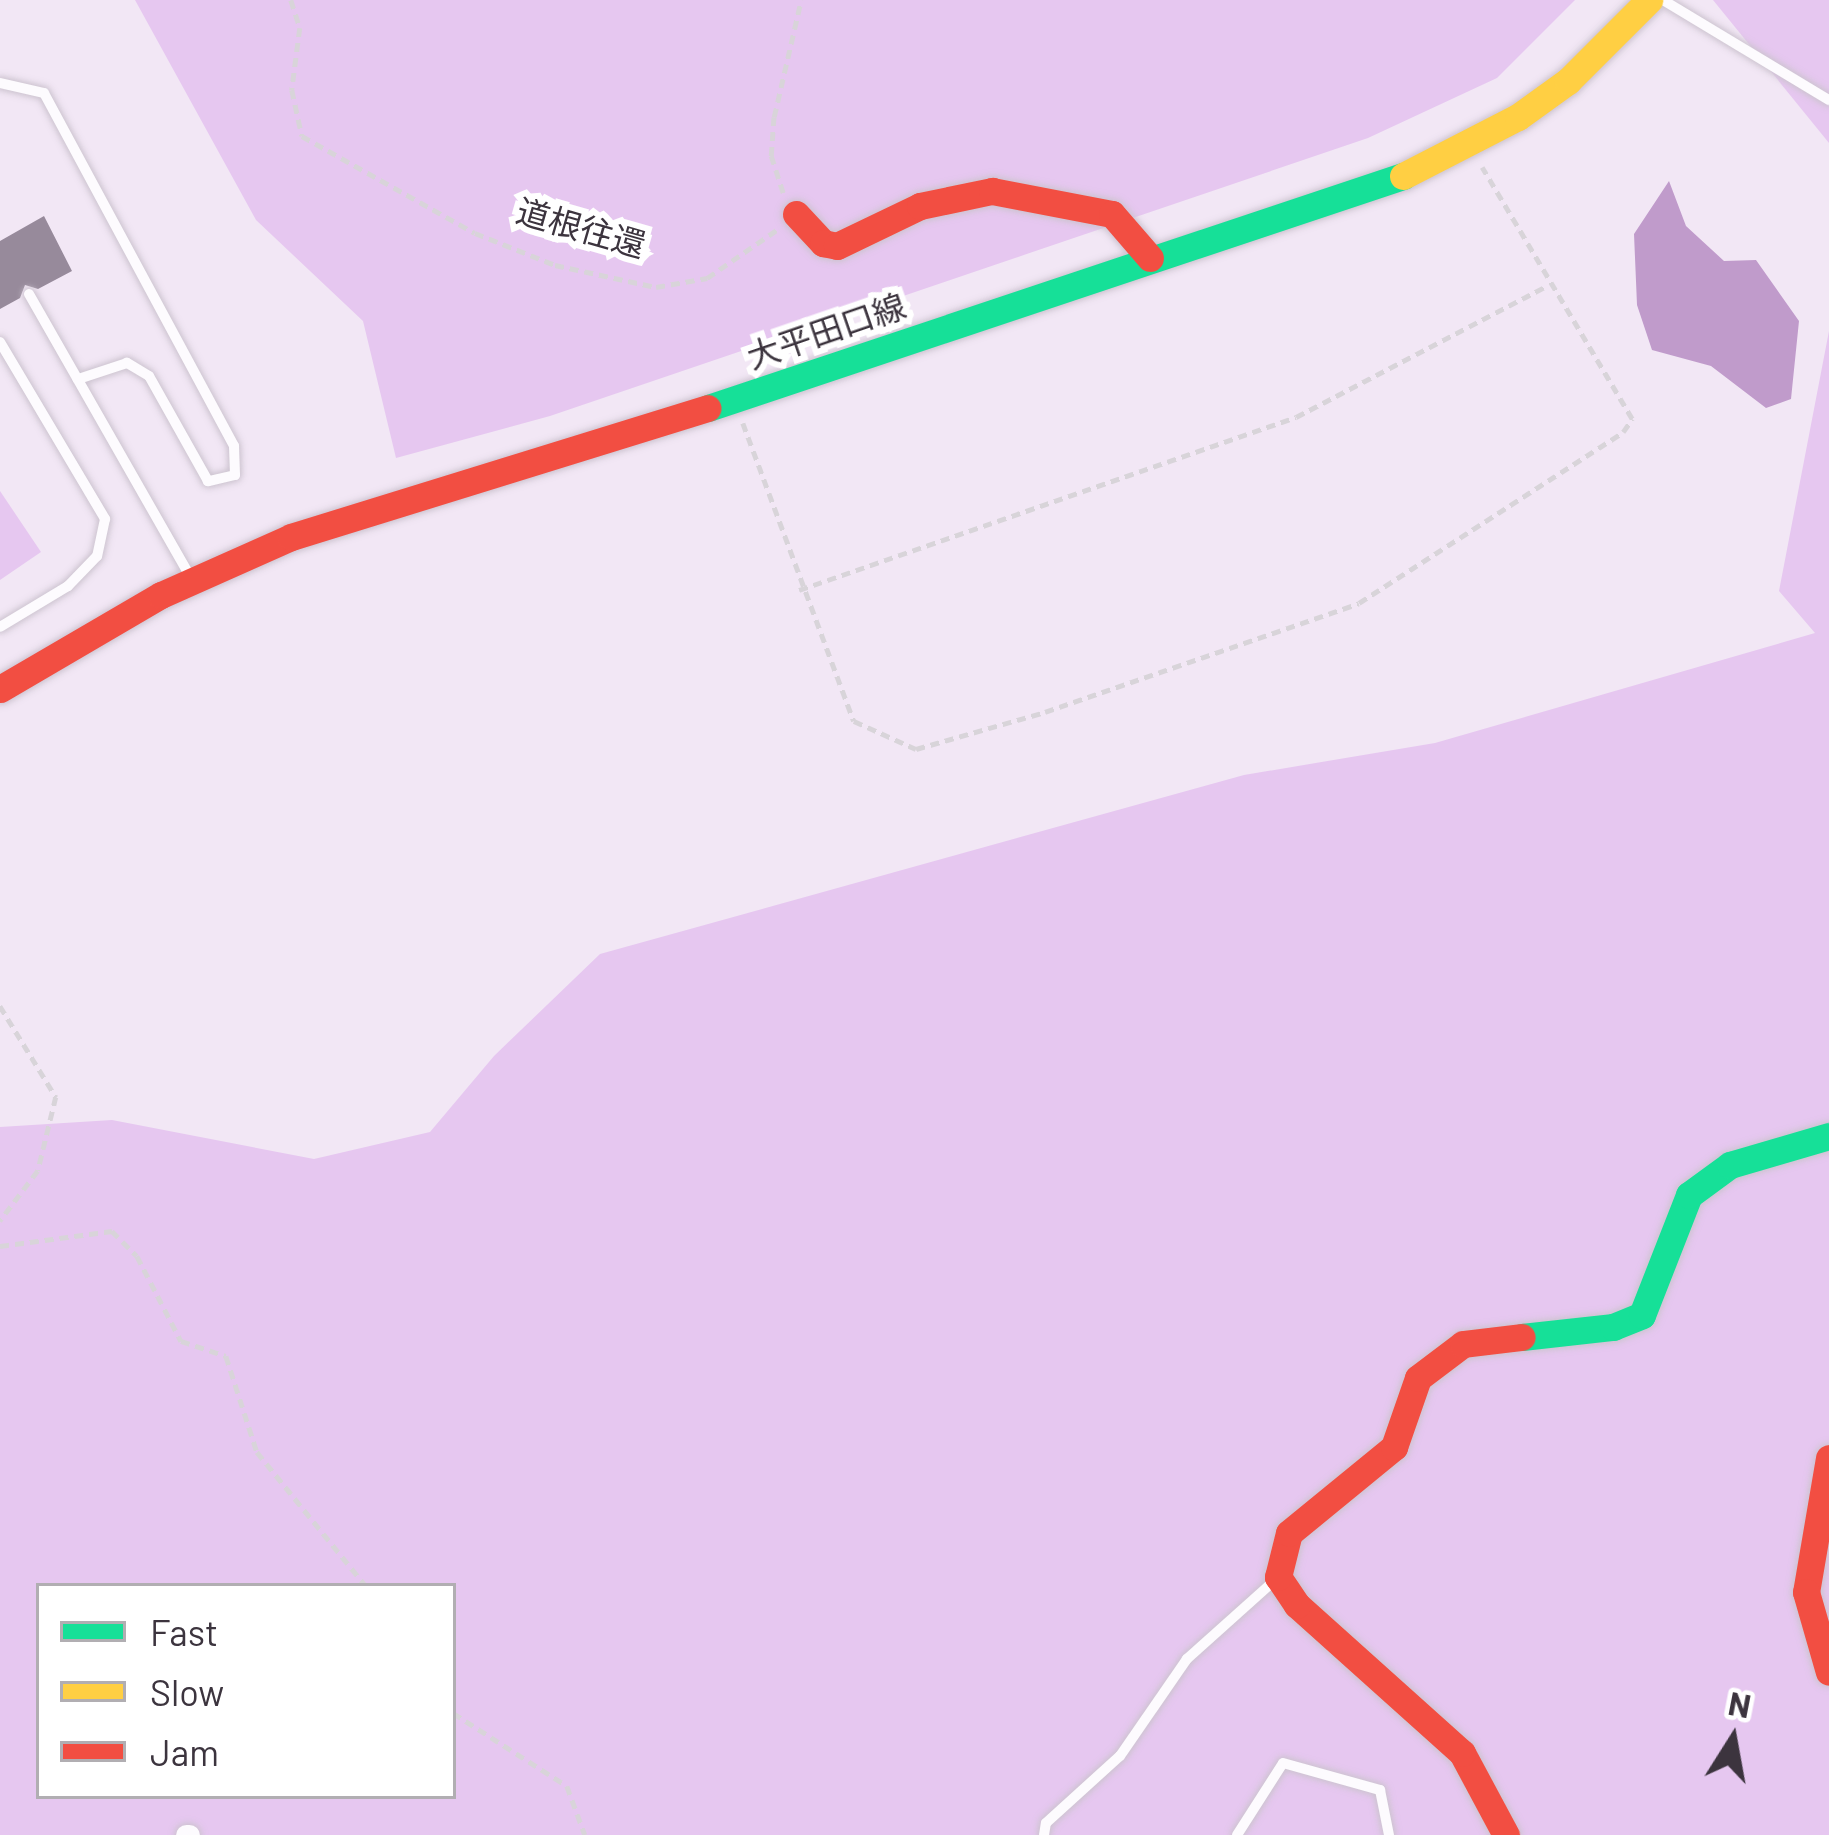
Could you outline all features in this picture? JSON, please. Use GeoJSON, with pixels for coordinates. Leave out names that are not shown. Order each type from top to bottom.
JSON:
{"type":"FeatureCollection","features":[{"type":"Feature","properties":{"kind":"street","name":"大平田口線"},"geometry":{"type":"LineString","coordinates":[[0,689],[62,647],[291,537],[735,400],[1470,147],[1568,81],[1648,0]]}},
{"type":"Feature","properties":{"kind":"street"},"geometry":{"type":"LineString","coordinates":[[796,214],[824,243],[837,246],[920,206],[992,191],[1112,214],[1150,258]]}},
{"type":"Feature","properties":{"kind":"street"},"geometry":{"type":"LineString","coordinates":[[1506,1835],[1462,1753],[1298,1605],[1278,1577],[1289,1533],[1394,1447],[1418,1378],[1463,1344],[1613,1327],[1642,1315],[1689,1195],[1730,1165],[1829,1136]]}},
{"type":"Feature","properties":{"kind":"street"},"geometry":{"type":"LineString","coordinates":[[1829,1458],[1806,1592],[1829,1672]]}},
{"type":"Feature","properties":{"kind":"lane"},"geometry":{"type":"LineString","coordinates":[[1663,0],[1829,100]]}},
{"type":"Feature","properties":{"kind":"lane"},"geometry":{"type":"LineString","coordinates":[[0,83],[44,93],[234,446],[235,475],[208,481],[138,370],[127,363],[77,380]]}},
{"type":"Feature","properties":{"kind":"lane"},"geometry":{"type":"LineString","coordinates":[[29,294],[193,581]]}},
{"type":"Feature","properties":{"kind":"lane"},"geometry":{"type":"LineString","coordinates":[[0,342],[106,519],[97,556],[68,586],[0,627]]}},
{"type":"Feature","properties":{"kind":"lane"},"geometry":{"type":"LineString","coordinates":[[1044,1835],[1046,1823],[1120,1756],[1187,1659],[1278,1577]]}},
{"type":"Feature","properties":{"kind":"lane"},"geometry":{"type":"LineString","coordinates":[[1237,1835],[1283,1763],[1380,1790],[1388,1835]]}},
{"type":"Feature","properties":{"kind":"path","name":"道根往還"},"geometry":{"type":"LineString","coordinates":[[291,0],[300,28],[292,90],[302,136],[475,233],[555,266],[656,287],[707,278],[796,214]]}},
{"type":"Feature","properties":{"kind":"path"},"geometry":{"type":"LineString","coordinates":[[796,214],[771,156],[801,0]]}},
{"type":"Feature","properties":{"kind":"path"},"geometry":{"type":"LineString","coordinates":[[735,400],[799,590],[854,721],[916,749],[1359,603],[1632,419],[1470,147]]}},
{"type":"Feature","properties":{"kind":"path"},"geometry":{"type":"LineString","coordinates":[[799,590],[1296,417],[1550,284]]}},
{"type":"Feature","properties":{"kind":"path"},"geometry":{"type":"LineString","coordinates":[[0,1006],[56,1097],[38,1171],[0,1221]]}},
{"type":"Feature","properties":{"kind":"path"},"geometry":{"type":"LineString","coordinates":[[0,1246],[112,1231],[136,1256],[181,1340],[226,1356],[256,1452],[365,1583]]}},
{"type":"Feature","properties":{"kind":"path"},"geometry":{"type":"LineString","coordinates":[[456,1715],[568,1786],[585,1835]]}},
{"type":"Feature","properties":{"kind":"shaded area"},"geometry":{"type":"Polygon","coordinates":[[[135,0],[1575,0],[1497,78],[1368,138],[550,416],[396,458],[363,321],[256,220],[135,0]]]}},
{"type":"Feature","properties":{"kind":"shaded area"},"geometry":{"type":"Polygon","coordinates":[[[1713,0],[1829,0],[1829,143],[1713,0]]]}},
{"type":"Feature","properties":{"kind":"shaded area"},"geometry":{"type":"Polygon","coordinates":[[[1669,181],[1686,226],[1724,261],[1756,260],[1799,321],[1791,399],[1766,408],[1711,366],[1652,350],[1637,305],[1634,234],[1669,181]]]}},
{"type":"Feature","properties":{"kind":"shaded area"},"geometry":{"type":"Polygon","coordinates":[[[1829,331],[1829,1835],[0,1835],[0,1127],[112,1120],[314,1159],[430,1132],[494,1056],[600,954],[1244,775],[1435,743],[1815,633],[1779,591],[1829,331]]]}},
{"type":"Feature","properties":{"kind":"shaded area"},"geometry":{"type":"Polygon","coordinates":[[[0,491],[41,552],[0,580],[0,491]]]}},
{"type":"Feature","properties":{"kind":"building"},"geometry":{"type":"Polygon","coordinates":[[[44,216],[72,271],[38,289],[25,285],[20,298],[0,309],[0,241],[44,216]]]}},
{"type":"Feature","properties":{"kind":"traffic: fast"},"geometry":{"type":"LineString","coordinates":[[708,408],[1403,176]]}},
{"type":"Feature","properties":{"kind":"traffic: fast"},"geometry":{"type":"LineString","coordinates":[[1522,1337],[1613,1327],[1642,1315],[1689,1195],[1730,1165],[1829,1136]]}},
{"type":"Feature","properties":{"kind":"traffic: slow"},"geometry":{"type":"LineString","coordinates":[[1403,176],[1518,117],[1568,81],[1649,0]]}},
{"type":"Feature","properties":{"kind":"traffic: jam"},"geometry":{"type":"LineString","coordinates":[[796,214],[823,243],[837,246],[920,206],[992,191],[1112,214],[1150,258]]}},
{"type":"Feature","properties":{"kind":"traffic: jam"},"geometry":{"type":"LineString","coordinates":[[0,689],[161,595],[291,537],[708,408]]}},
{"type":"Feature","properties":{"kind":"traffic: jam"},"geometry":{"type":"LineString","coordinates":[[1506,1835],[1462,1753],[1297,1605],[1278,1577],[1289,1533],[1394,1447],[1418,1378],[1463,1344],[1522,1337]]}},
{"type":"Feature","properties":{"kind":"traffic: jam"},"geometry":{"type":"LineString","coordinates":[[1829,1458],[1806,1592],[1829,1672]]}}]}
